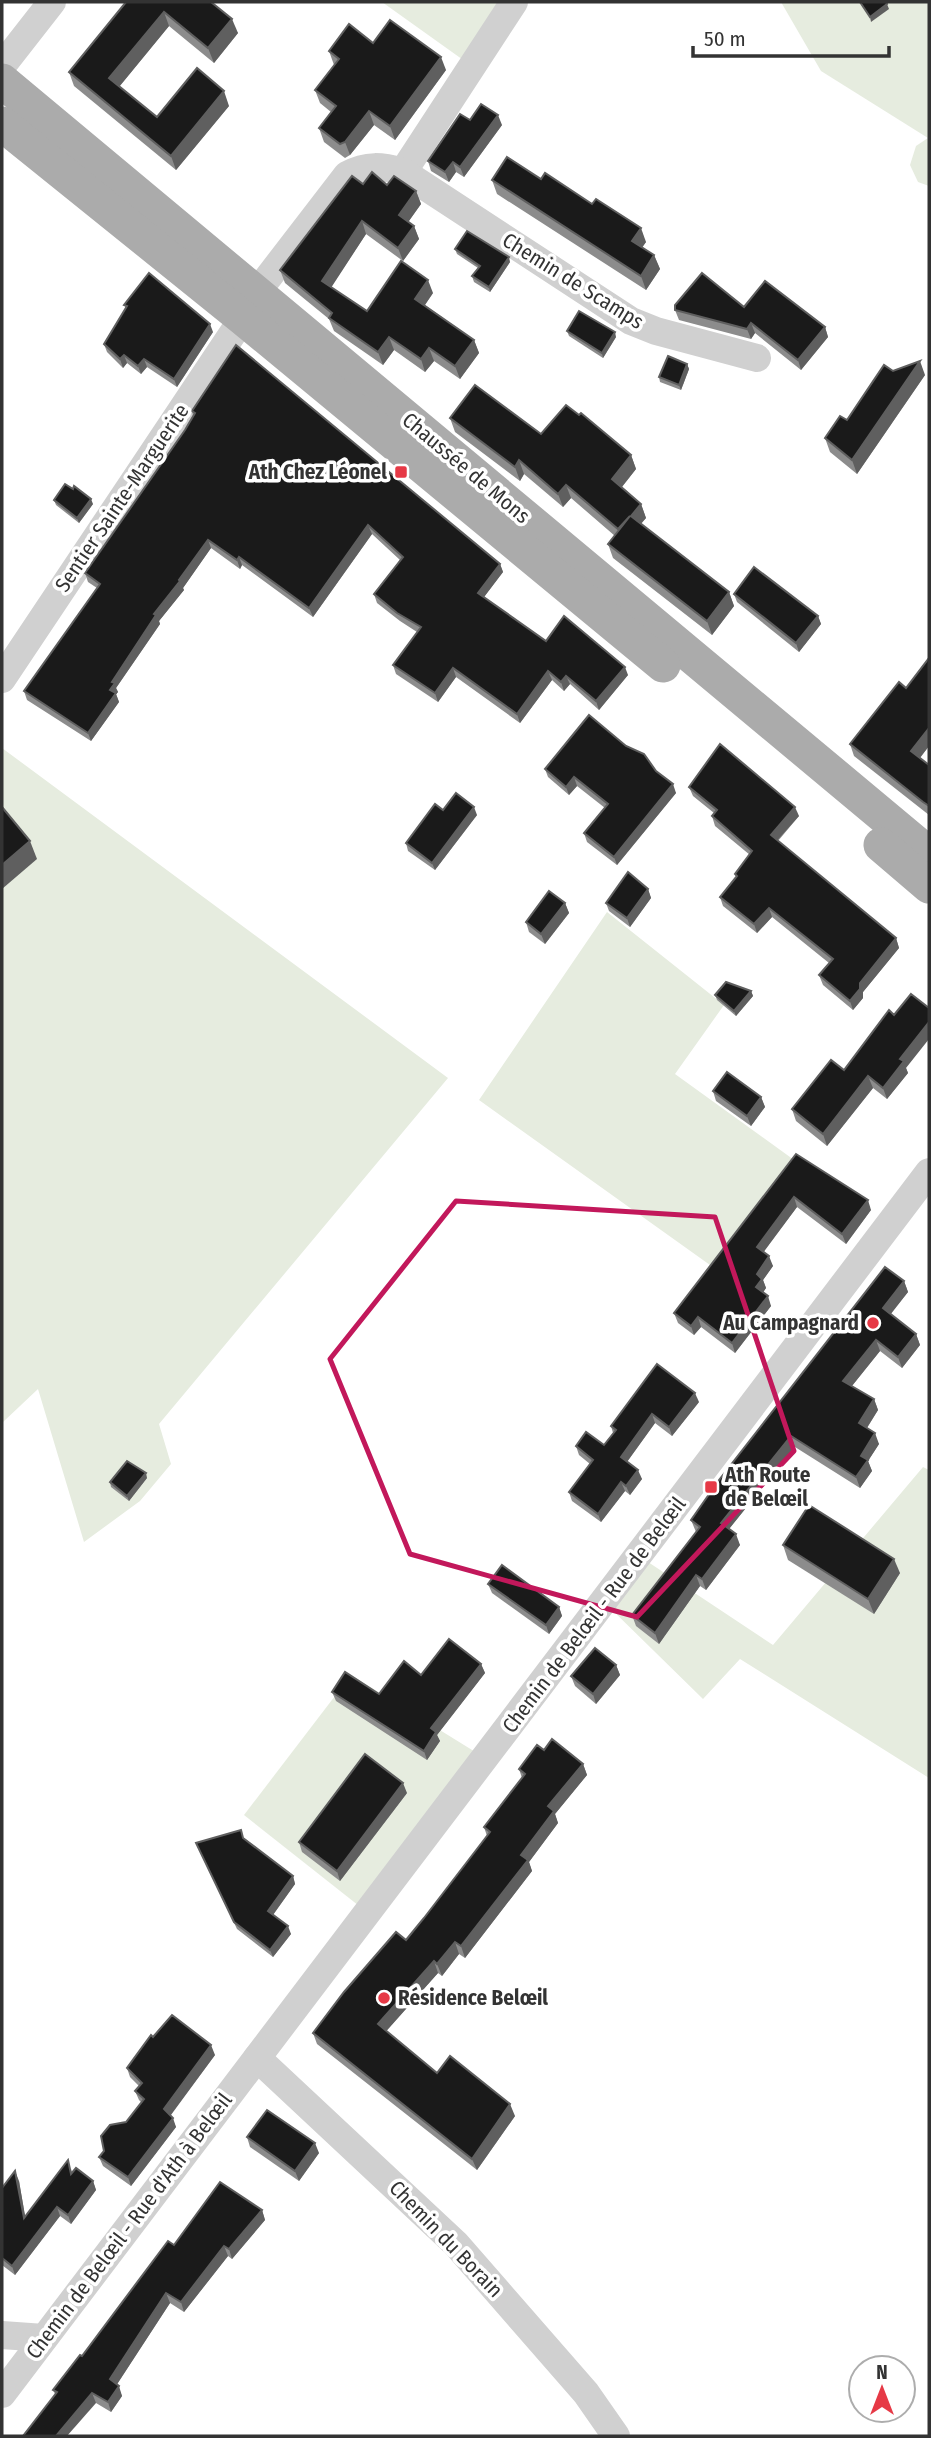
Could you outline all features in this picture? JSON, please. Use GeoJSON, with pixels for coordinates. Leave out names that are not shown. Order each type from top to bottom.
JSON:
{"type":"FeatureCollection","features":[{"type":"Feature","properties":{"kind":"main road","name":"Chaussée de Mons"},"geometry":{"type":"LineString","coordinates":[[7,104],[250,305],[929,854]]}},
{"type":"Feature","properties":{"kind":"main road","name":"Chaussée de Mons"},"geometry":{"type":"LineString","coordinates":[[250,305],[929,886]]}},
{"type":"Feature","properties":{"kind":"street"},"geometry":{"type":"LineString","coordinates":[[2,66],[52,2]]}},
{"type":"Feature","properties":{"kind":"street"},"geometry":{"type":"LineString","coordinates":[[403,172],[514,2]]}},
{"type":"Feature","properties":{"kind":"street","name":"Chemin de Scamps"},"geometry":{"type":"LineString","coordinates":[[250,305],[347,175],[371,166],[403,172],[631,321],[656,331],[757,358]]}},
{"type":"Feature","properties":{"kind":"street","name":"Sentier Sainte-Marguerite"},"geometry":{"type":"LineString","coordinates":[[2,679],[250,305]]}},
{"type":"Feature","properties":{"kind":"street","name":"Chemin de Belœil - Rue de Belœil"},"geometry":{"type":"LineString","coordinates":[[257,2058],[929,1172]]}},
{"type":"Feature","properties":{"kind":"street","name":"Chemin de Belœil - Rue d'Ath à Belœil"},"geometry":{"type":"LineString","coordinates":[[2,2394],[257,2058]]}},
{"type":"Feature","properties":{"kind":"street","name":"Chemin du Borain"},"geometry":{"type":"LineString","coordinates":[[257,2058],[456,2244],[586,2393],[616,2436]]}},
{"type":"Feature","properties":{"kind":"street"},"geometry":{"type":"LineString","coordinates":[[2,2335],[44,2338]]}},
{"type":"Feature","properties":{"kind":"highlighted area"},"geometry":{"type":"Polygon","coordinates":[[[456,1201],[715,1217],[794,1451],[637,1617],[410,1554],[330,1359],[456,1201]]]}},
{"type":"Feature","properties":{"kind":"shaded area"},"geometry":{"type":"Polygon","coordinates":[[[382,2],[514,2],[473,67],[382,2]]]}},
{"type":"Feature","properties":{"kind":"shaded area"},"geometry":{"type":"Polygon","coordinates":[[[781,2],[929,2],[929,186],[918,182],[910,165],[916,146],[928,138],[821,71],[781,2]]]}},
{"type":"Feature","properties":{"kind":"shaded area"},"geometry":{"type":"Polygon","coordinates":[[[2,748],[448,1078],[159,1424],[171,1464],[140,1501],[84,1542],[38,1389],[2,1423],[2,748]]]}},
{"type":"Feature","properties":{"kind":"shaded area"},"geometry":{"type":"Polygon","coordinates":[[[607,912],[724,1005],[675,1074],[801,1165],[717,1270],[479,1100],[607,912]]]}},
{"type":"Feature","properties":{"kind":"shaded area"},"geometry":{"type":"Polygon","coordinates":[[[923,1467],[929,1470],[929,1778],[740,1659],[703,1699],[604,1602],[639,1556],[773,1645],[923,1467]]]}},
{"type":"Feature","properties":{"kind":"shaded area"},"geometry":{"type":"Polygon","coordinates":[[[351,1675],[485,1758],[368,1913],[244,1815],[351,1675]]]}},
{"type":"Feature","properties":{"kind":"building"},"geometry":{"type":"Polygon","coordinates":[[[126,2],[211,2],[232,19],[208,48],[164,12],[109,78],[157,117],[197,68],[224,91],[171,156],[69,72],[126,2]]]}},
{"type":"Feature","properties":{"kind":"building"},"geometry":{"type":"Polygon","coordinates":[[[860,2],[886,2],[887,4],[870,17],[860,2]]]}},
{"type":"Feature","properties":{"kind":"building"},"geometry":{"type":"Polygon","coordinates":[[[390,20],[441,57],[390,126],[369,111],[345,142],[340,144],[319,128],[336,106],[315,90],[339,59],[329,51],[349,24],[373,43],[390,20]]]}},
{"type":"Feature","properties":{"kind":"building"},"geometry":{"type":"Polygon","coordinates":[[[481,104],[498,115],[460,167],[453,162],[445,172],[428,161],[460,114],[470,120],[481,104]]]}},
{"type":"Feature","properties":{"kind":"building"},"geometry":{"type":"Polygon","coordinates":[[[507,157],[541,179],[545,173],[592,204],[596,199],[641,228],[632,241],[654,255],[641,276],[492,180],[507,157]]]}},
{"type":"Feature","properties":{"kind":"building"},"geometry":{"type":"Polygon","coordinates":[[[372,172],[387,185],[394,176],[416,191],[399,215],[414,226],[398,248],[362,221],[322,281],[367,311],[401,261],[428,280],[415,299],[474,340],[455,366],[429,348],[421,359],[389,337],[378,352],[329,318],[332,313],[280,270],[352,176],[363,184],[372,172]]]}},
{"type":"Feature","properties":{"kind":"building"},"geometry":{"type":"Polygon","coordinates":[[[467,231],[509,257],[489,287],[472,276],[480,266],[455,249],[467,231]]]}},
{"type":"Feature","properties":{"kind":"building"},"geometry":{"type":"Polygon","coordinates":[[[149,273],[210,324],[174,379],[144,359],[138,366],[124,355],[120,359],[104,344],[127,306],[124,305],[149,273]]]}},
{"type":"Feature","properties":{"kind":"building"},"geometry":{"type":"Polygon","coordinates":[[[702,273],[744,307],[765,281],[825,327],[798,360],[751,323],[747,329],[675,310],[675,305],[702,273]]]}},
{"type":"Feature","properties":{"kind":"building"},"geometry":{"type":"Polygon","coordinates":[[[579,311],[615,332],[602,353],[567,331],[579,311]]]}},
{"type":"Feature","properties":{"kind":"building"},"geometry":{"type":"Polygon","coordinates":[[[236,345],[500,564],[478,593],[546,641],[564,616],[625,667],[596,701],[566,676],[561,682],[548,671],[517,714],[453,668],[435,693],[393,665],[421,627],[397,613],[374,594],[403,557],[368,525],[309,608],[239,557],[237,560],[208,540],[154,614],[156,615],[112,682],[115,683],[110,690],[116,693],[88,733],[24,691],[100,584],[85,573],[185,430],[195,413],[192,411],[236,345]]]}},
{"type":"Feature","properties":{"kind":"building"},"geometry":{"type":"Polygon","coordinates":[[[668,356],[687,364],[679,385],[659,377],[668,356]]]}},
{"type":"Feature","properties":{"kind":"building"},"geometry":{"type":"Polygon","coordinates":[[[920,361],[852,460],[825,438],[840,416],[847,420],[884,365],[893,371],[920,361]]]}},
{"type":"Feature","properties":{"kind":"building"},"geometry":{"type":"Polygon","coordinates":[[[475,385],[541,434],[566,405],[579,415],[581,413],[631,455],[612,479],[641,504],[631,516],[729,592],[707,621],[608,544],[630,516],[618,529],[566,485],[558,494],[519,460],[515,467],[450,418],[475,385]]]}},
{"type":"Feature","properties":{"kind":"building"},"geometry":{"type":"Polygon","coordinates":[[[65,484],[73,489],[74,486],[91,499],[77,518],[54,500],[65,484]]]}},
{"type":"Feature","properties":{"kind":"building"},"geometry":{"type":"Polygon","coordinates":[[[754,567],[818,616],[796,643],[734,594],[754,567]]]}},
{"type":"Feature","properties":{"kind":"building"},"geometry":{"type":"Polygon","coordinates":[[[929,658],[929,728],[911,751],[929,765],[929,806],[850,744],[899,682],[906,688],[929,658]]]}},
{"type":"Feature","properties":{"kind":"building"},"geometry":{"type":"Polygon","coordinates":[[[589,715],[626,746],[644,754],[656,771],[673,784],[614,857],[584,833],[608,804],[574,777],[566,787],[545,769],[589,715]]]}},
{"type":"Feature","properties":{"kind":"building"},"geometry":{"type":"Polygon","coordinates":[[[720,744],[795,807],[771,835],[896,938],[860,983],[860,989],[850,1001],[819,975],[833,959],[769,908],[754,924],[720,897],[752,851],[712,816],[717,810],[689,787],[720,744]]]}},
{"type":"Feature","properties":{"kind":"building"},"geometry":{"type":"Polygon","coordinates":[[[456,793],[474,807],[432,863],[406,843],[435,804],[443,810],[456,793]]]}},
{"type":"Feature","properties":{"kind":"building"},"geometry":{"type":"Polygon","coordinates":[[[2,807],[30,841],[2,865],[2,807]]]}},
{"type":"Feature","properties":{"kind":"building"},"geometry":{"type":"Polygon","coordinates":[[[628,872],[648,889],[627,918],[606,903],[628,872]]]}},
{"type":"Feature","properties":{"kind":"building"},"geometry":{"type":"Polygon","coordinates":[[[549,891],[565,903],[541,934],[526,922],[549,891]]]}},
{"type":"Feature","properties":{"kind":"building"},"geometry":{"type":"Polygon","coordinates":[[[726,982],[751,991],[734,1011],[715,995],[726,982]]]}},
{"type":"Feature","properties":{"kind":"building"},"geometry":{"type":"Polygon","coordinates":[[[911,994],[929,1008],[929,1022],[900,1059],[904,1061],[883,1088],[868,1076],[823,1134],[792,1109],[831,1060],[844,1070],[889,1010],[894,1015],[911,994]]]}},
{"type":"Feature","properties":{"kind":"building"},"geometry":{"type":"Polygon","coordinates":[[[727,1072],[761,1097],[747,1116],[713,1091],[727,1072]]]}},
{"type":"Feature","properties":{"kind":"building"},"geometry":{"type":"Polygon","coordinates":[[[796,1154],[868,1200],[842,1234],[794,1197],[757,1247],[769,1256],[757,1274],[762,1279],[756,1287],[768,1296],[732,1343],[698,1317],[691,1326],[674,1313],[796,1154]]]}},
{"type":"Feature","properties":{"kind":"building"},"geometry":{"type":"Polygon","coordinates":[[[885,1267],[904,1281],[883,1308],[916,1334],[898,1357],[876,1340],[843,1381],[874,1399],[859,1423],[875,1433],[861,1456],[868,1460],[856,1477],[791,1436],[721,1523],[736,1534],[702,1579],[696,1575],[655,1633],[632,1615],[700,1527],[691,1520],[719,1480],[885,1267]]]}},
{"type":"Feature","properties":{"kind":"building"},"geometry":{"type":"Polygon","coordinates":[[[657,1364],[695,1393],[669,1427],[652,1414],[621,1457],[638,1470],[626,1486],[621,1482],[598,1514],[569,1492],[593,1460],[576,1446],[586,1432],[604,1445],[616,1430],[611,1426],[657,1364]]]}},
{"type":"Feature","properties":{"kind":"building"},"geometry":{"type":"Polygon","coordinates":[[[127,1461],[146,1473],[127,1496],[110,1482],[127,1461]]]}},
{"type":"Feature","properties":{"kind":"building"},"geometry":{"type":"Polygon","coordinates":[[[809,1505],[894,1559],[868,1599],[783,1545],[809,1505]]]}},
{"type":"Feature","properties":{"kind":"building"},"geometry":{"type":"Polygon","coordinates":[[[502,1565],[559,1607],[546,1625],[488,1584],[502,1565]]]}},
{"type":"Feature","properties":{"kind":"building"},"geometry":{"type":"Polygon","coordinates":[[[449,1639],[481,1664],[431,1728],[436,1732],[424,1751],[332,1692],[345,1672],[379,1694],[404,1661],[421,1675],[449,1639]]]}},
{"type":"Feature","properties":{"kind":"building"},"geometry":{"type":"Polygon","coordinates":[[[595,1648],[616,1665],[593,1694],[571,1676],[595,1648]]]}},
{"type":"Feature","properties":{"kind":"building"},"geometry":{"type":"Polygon","coordinates":[[[552,1739],[583,1764],[548,1806],[554,1811],[521,1855],[528,1860],[461,1946],[455,1942],[437,1964],[434,1961],[378,2024],[437,2073],[450,2056],[510,2104],[472,2159],[313,2033],[396,1932],[406,1940],[424,1918],[490,1832],[484,1827],[525,1774],[519,1769],[537,1745],[544,1750],[552,1739]]]}},
{"type":"Feature","properties":{"kind":"building"},"geometry":{"type":"Polygon","coordinates":[[[365,1754],[403,1783],[337,1871],[299,1842],[365,1754]]]}},
{"type":"Feature","properties":{"kind":"building"},"geometry":{"type":"Polygon","coordinates":[[[241,1830],[243,1838],[293,1876],[268,1911],[288,1926],[270,1950],[234,1922],[196,1843],[241,1830]]]}},
{"type":"Feature","properties":{"kind":"building"},"geometry":{"type":"Polygon","coordinates":[[[172,2015],[211,2045],[164,2109],[173,2118],[128,2177],[99,2157],[104,2151],[101,2136],[110,2125],[126,2122],[144,2099],[135,2091],[142,2083],[127,2068],[151,2035],[153,2037],[172,2015]]]}},
{"type":"Feature","properties":{"kind":"building"},"geometry":{"type":"Polygon","coordinates":[[[267,2110],[315,2143],[295,2171],[247,2137],[267,2110]]]}},
{"type":"Feature","properties":{"kind":"building"},"geometry":{"type":"Polygon","coordinates":[[[68,2160],[71,2174],[76,2168],[93,2181],[68,2215],[57,2207],[12,2266],[2,2258],[2,2188],[15,2171],[24,2218],[68,2160]]]}},
{"type":"Feature","properties":{"kind":"building"},"geometry":{"type":"Polygon","coordinates":[[[220,2182],[262,2210],[229,2249],[224,2246],[181,2302],[166,2293],[110,2379],[119,2386],[108,2402],[92,2393],[56,2436],[23,2436],[57,2392],[53,2390],[80,2355],[82,2356],[168,2241],[174,2245],[220,2182]]]}},
{"type":"Feature","properties":{"kind":"place","name":"Ath Chez Léonel"},"geometry":{"type":"Point","coordinates":[401,472]}},
{"type":"Feature","properties":{"kind":"place","name":"Au Campagnard"},"geometry":{"type":"Point","coordinates":[873,1323]}},
{"type":"Feature","properties":{"kind":"place","name":"Ath Route de Belœil"},"geometry":{"type":"Point","coordinates":[711,1487]}},
{"type":"Feature","properties":{"kind":"place","name":"Résidence Belœil"},"geometry":{"type":"Point","coordinates":[384,1998]}}]}
